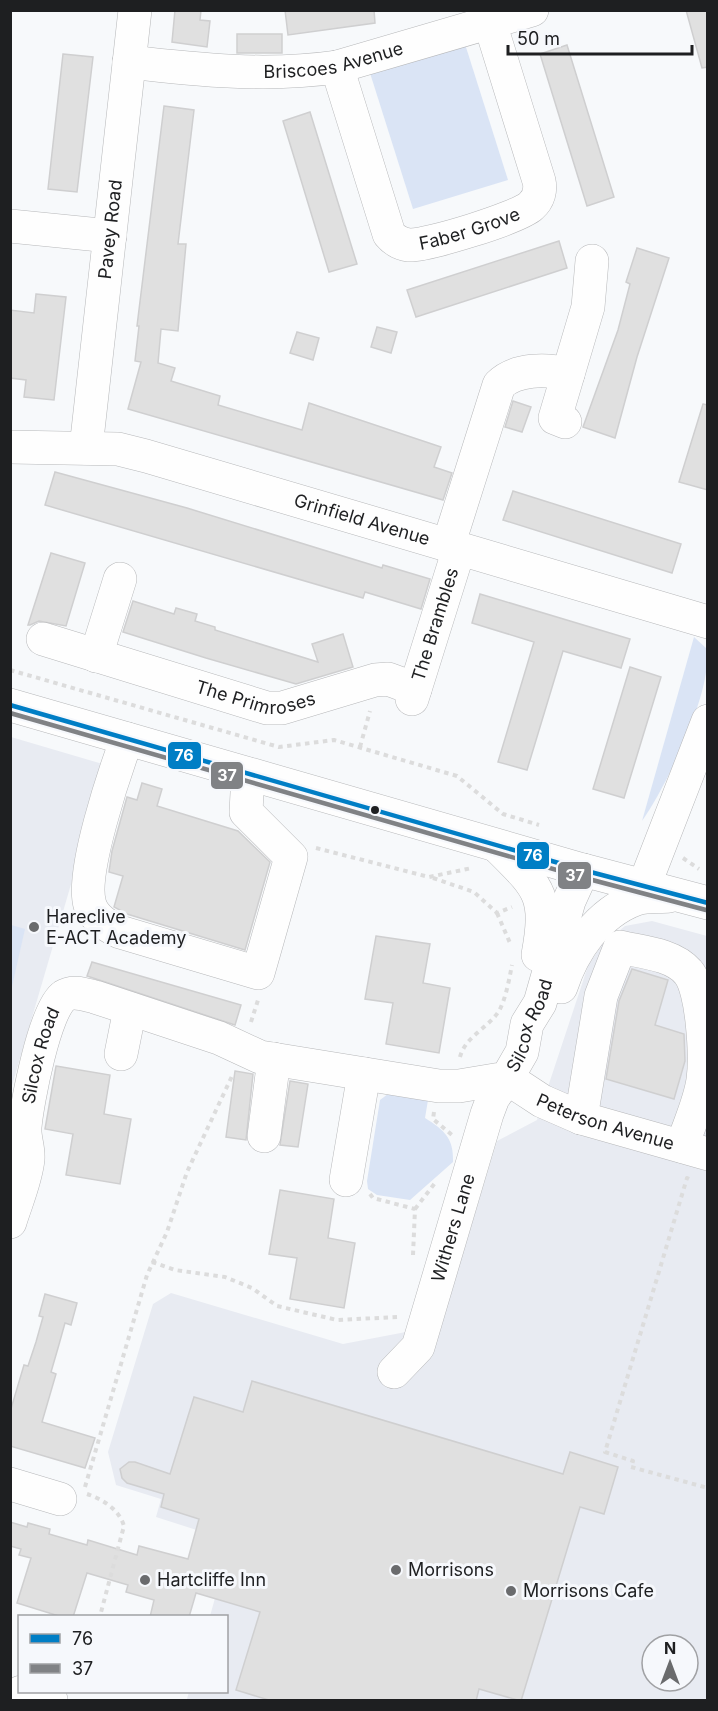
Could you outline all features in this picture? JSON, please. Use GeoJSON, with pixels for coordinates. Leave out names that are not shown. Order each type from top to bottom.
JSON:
{"type":"FeatureCollection","features":[{"type":"Feature","properties":{"kind":"street","name":"Pavey Road"},"geometry":{"type":"LineString","coordinates":[[86,448],[135,10]]}},
{"type":"Feature","properties":{"kind":"street","name":"Briscoes Avenue"},"geometry":{"type":"LineString","coordinates":[[129,62],[237,73],[299,72],[337,67],[532,10]]}},
{"type":"Feature","properties":{"kind":"street","name":"Faber Grove"},"geometry":{"type":"LineString","coordinates":[[337,67],[389,234],[407,245],[424,243],[516,215],[532,206],[539,194],[539,181],[490,23]]}},
{"type":"Feature","properties":{"kind":"street"},"geometry":{"type":"LineString","coordinates":[[10,226],[110,236]]}},
{"type":"Feature","properties":{"kind":"street"},"geometry":{"type":"LineString","coordinates":[[565,422],[555,418],[588,307],[592,261]]}},
{"type":"Feature","properties":{"kind":"street","name":"The Brambles"},"geometry":{"type":"LineString","coordinates":[[414,694],[500,385],[509,377],[536,371],[552,370],[568,374]]}},
{"type":"Feature","properties":{"kind":"street","name":"Grinfield Avenue"},"geometry":{"type":"LineString","coordinates":[[10,447],[118,449],[146,456],[708,622]]}},
{"type":"Feature","properties":{"kind":"street"},"geometry":{"type":"LineString","coordinates":[[96,656],[120,579]]}},
{"type":"Feature","properties":{"kind":"street","name":"The Primroses"},"geometry":{"type":"LineString","coordinates":[[43,639],[271,709],[282,708],[375,680],[388,680],[414,694]]}},
{"type":"Feature","properties":{"kind":"street"},"geometry":{"type":"LineString","coordinates":[[10,705],[75,739],[127,739],[248,774],[486,856],[523,872],[541,898],[543,925],[526,999],[519,1051]]}},
{"type":"Feature","properties":{"kind":"street"},"geometry":{"type":"LineString","coordinates":[[644,886],[708,721]]}},
{"type":"Feature","properties":{"kind":"street"},"geometry":{"type":"LineString","coordinates":[[127,739],[117,765],[88,880],[90,907],[107,926],[258,973],[300,852],[246,812],[248,774]]}},
{"type":"Feature","properties":{"kind":"street"},"geometry":{"type":"LineString","coordinates":[[486,856],[583,870],[694,899]]}},
{"type":"Feature","properties":{"kind":"street","name":"Silcox Road"},"geometry":{"type":"LineString","coordinates":[[10,1222],[28,1162],[25,1129],[32,1082],[53,1008],[65,995],[77,994],[130,1009],[244,1049],[254,1055],[448,1086],[519,1051],[540,1003],[569,901],[583,870]]}},
{"type":"Feature","properties":{"kind":"street"},"geometry":{"type":"LineString","coordinates":[[519,1051],[556,1002],[569,962],[600,922],[636,899],[694,899]]}},
{"type":"Feature","properties":{"kind":"street"},"geometry":{"type":"LineString","coordinates":[[581,1118],[601,996],[620,948],[669,959],[689,972],[700,1006],[704,1048],[696,1160]]}},
{"type":"Feature","properties":{"kind":"street"},"geometry":{"type":"LineString","coordinates":[[121,1054],[130,1009]]}},
{"type":"Feature","properties":{"kind":"street","name":"Peterson Avenue"},"geometry":{"type":"LineString","coordinates":[[519,1051],[542,1101],[581,1118],[696,1160]]}},
{"type":"Feature","properties":{"kind":"street","name":"Withers Lane"},"geometry":{"type":"LineString","coordinates":[[394,1372],[418,1347],[487,1114],[493,1098],[519,1051]]}},
{"type":"Feature","properties":{"kind":"street"},"geometry":{"type":"LineString","coordinates":[[264,1136],[274,1059]]}},
{"type":"Feature","properties":{"kind":"street"},"geometry":{"type":"LineString","coordinates":[[346,1180],[364,1074]]}},
{"type":"Feature","properties":{"kind":"street"},"geometry":{"type":"LineString","coordinates":[[10,1484],[60,1499]]}},
{"type":"Feature","properties":{"kind":"street"},"geometry":{"type":"LineString","coordinates":[[26,1693],[51,1701]]}},
{"type":"Feature","properties":{"kind":"path"},"geometry":{"type":"LineString","coordinates":[[300,852],[429,877],[474,892],[497,913],[509,939],[511,950]]}},
{"type":"Feature","properties":{"kind":"path"},"geometry":{"type":"LineString","coordinates":[[429,877],[486,856]]}},
{"type":"Feature","properties":{"kind":"path"},"geometry":{"type":"LineString","coordinates":[[497,913],[518,905]]}},
{"type":"Feature","properties":{"kind":"path"},"geometry":{"type":"LineString","coordinates":[[457,1064],[463,1045],[483,1029],[499,1010],[513,962]]}},
{"type":"Feature","properties":{"kind":"path"},"geometry":{"type":"LineString","coordinates":[[101,1615],[124,1526],[121,1518],[105,1501],[84,1492],[152,1262],[167,1232],[187,1172],[244,1049],[260,994]]}},
{"type":"Feature","properties":{"kind":"path"},"geometry":{"type":"LineString","coordinates":[[696,1160],[687,1178],[605,1452],[633,1461],[631,1467],[708,1488]]}},
{"type":"Feature","properties":{"kind":"path"},"geometry":{"type":"LineString","coordinates":[[346,1180],[364,1188],[373,1198],[409,1205],[415,1209],[413,1264]]}},
{"type":"Feature","properties":{"kind":"path"},"geometry":{"type":"LineString","coordinates":[[152,1262],[175,1270],[225,1277],[252,1288],[277,1306],[337,1320],[406,1317],[425,1321]]}},
{"type":"Feature","properties":{"kind":"shaded area"},"geometry":{"type":"Polygon","coordinates":[[[465,44],[508,180],[413,209],[370,73],[465,44]]]}},
{"type":"Feature","properties":{"kind":"shaded area"},"geometry":{"type":"Polygon","coordinates":[[[694,637],[707,649],[707,668],[702,689],[686,738],[642,821],[694,637]]]}},
{"type":"Feature","properties":{"kind":"shaded area","name":"Hareclive E-ACT Academy"},"geometry":{"type":"Polygon","coordinates":[[[11,737],[106,765],[11,1089],[11,737]]]}},
{"type":"Feature","properties":{"kind":"shaded area"},"geometry":{"type":"Polygon","coordinates":[[[652,921],[707,936],[707,1700],[187,1699],[189,1693],[228,1693],[228,1615],[210,1615],[231,1541],[156,1517],[161,1499],[116,1485],[108,1452],[153,1304],[171,1293],[343,1344],[406,1332],[437,1338],[497,1141],[537,1120],[588,966],[601,946],[625,926],[652,921]]]}},
{"type":"Feature","properties":{"kind":"shaded area"},"geometry":{"type":"Polygon","coordinates":[[[10,925],[25,929],[11,991],[10,925]]]}},
{"type":"Feature","properties":{"kind":"shaded area"},"geometry":{"type":"Polygon","coordinates":[[[388,1094],[428,1100],[425,1118],[442,1131],[452,1147],[453,1162],[410,1200],[377,1195],[368,1189],[367,1181],[380,1100],[388,1094]]]}},
{"type":"Feature","properties":{"kind":"building"},"geometry":{"type":"Polygon","coordinates":[[[175,10],[201,10],[200,20],[210,21],[207,47],[172,42],[175,10]]]}},
{"type":"Feature","properties":{"kind":"building"},"geometry":{"type":"Polygon","coordinates":[[[285,10],[374,10],[375,23],[288,35],[285,10]]]}},
{"type":"Feature","properties":{"kind":"building"},"geometry":{"type":"Polygon","coordinates":[[[686,10],[708,10],[708,67],[702,68],[686,10]]]}},
{"type":"Feature","properties":{"kind":"building"},"geometry":{"type":"Polygon","coordinates":[[[237,34],[282,34],[282,53],[237,53],[237,34]]]}},
{"type":"Feature","properties":{"kind":"building"},"geometry":{"type":"Polygon","coordinates":[[[567,45],[614,197],[587,206],[540,54],[567,45]]]}},
{"type":"Feature","properties":{"kind":"building"},"geometry":{"type":"Polygon","coordinates":[[[63,54],[93,57],[77,192],[48,189],[63,54]]]}},
{"type":"Feature","properties":{"kind":"building"},"geometry":{"type":"Polygon","coordinates":[[[164,106],[194,110],[178,244],[186,244],[178,331],[161,329],[158,363],[175,368],[171,381],[220,396],[218,405],[302,430],[309,403],[441,447],[434,467],[452,473],[443,500],[128,409],[141,362],[135,361],[139,326],[137,326],[164,106]]]}},
{"type":"Feature","properties":{"kind":"building"},"geometry":{"type":"Polygon","coordinates":[[[310,112],[357,264],[329,272],[283,121],[310,112]]]}},
{"type":"Feature","properties":{"kind":"building"},"geometry":{"type":"Polygon","coordinates":[[[559,241],[567,268],[416,317],[407,290],[559,241]]]}},
{"type":"Feature","properties":{"kind":"building"},"geometry":{"type":"Polygon","coordinates":[[[637,248],[669,258],[637,357],[615,438],[583,427],[618,330],[630,284],[626,282],[637,248]]]}},
{"type":"Feature","properties":{"kind":"building"},"geometry":{"type":"Polygon","coordinates":[[[36,294],[66,297],[54,400],[24,397],[26,380],[10,378],[10,310],[34,313],[36,294]]]}},
{"type":"Feature","properties":{"kind":"building"},"geometry":{"type":"Polygon","coordinates":[[[377,327],[397,332],[391,353],[371,347],[377,327]]]}},
{"type":"Feature","properties":{"kind":"building"},"geometry":{"type":"Polygon","coordinates":[[[297,332],[319,338],[313,360],[290,353],[297,332]]]}},
{"type":"Feature","properties":{"kind":"building"},"geometry":{"type":"Polygon","coordinates":[[[513,401],[531,407],[522,432],[505,427],[513,401]]]}},
{"type":"Feature","properties":{"kind":"building"},"geometry":{"type":"Polygon","coordinates":[[[703,404],[708,405],[708,490],[679,482],[703,404]]]}},
{"type":"Feature","properties":{"kind":"building"},"geometry":{"type":"Polygon","coordinates":[[[55,472],[187,508],[382,568],[383,565],[430,579],[421,609],[365,592],[363,598],[45,505],[55,472]]]}},
{"type":"Feature","properties":{"kind":"building"},"geometry":{"type":"Polygon","coordinates":[[[513,491],[681,544],[672,573],[503,520],[513,491]]]}},
{"type":"Feature","properties":{"kind":"building"},"geometry":{"type":"Polygon","coordinates":[[[51,553],[85,563],[66,626],[39,621],[28,625],[51,553]]]}},
{"type":"Feature","properties":{"kind":"building"},"geometry":{"type":"Polygon","coordinates":[[[480,594],[630,639],[621,668],[563,651],[527,770],[498,762],[534,642],[472,623],[480,594]]]}},
{"type":"Feature","properties":{"kind":"building"},"geometry":{"type":"Polygon","coordinates":[[[133,601],[174,614],[176,608],[197,614],[195,621],[215,627],[215,630],[318,662],[312,644],[343,634],[353,667],[296,684],[206,658],[123,632],[133,601]]]}},
{"type":"Feature","properties":{"kind":"building"},"geometry":{"type":"Polygon","coordinates":[[[630,667],[661,677],[624,798],[593,789],[630,667]]]}},
{"type":"Feature","properties":{"kind":"building"},"geometry":{"type":"Polygon","coordinates":[[[142,783],[162,789],[157,806],[238,831],[270,862],[245,950],[127,914],[114,907],[123,876],[109,872],[112,851],[127,797],[137,800],[142,783]]]}},
{"type":"Feature","properties":{"kind":"building"},"geometry":{"type":"Polygon","coordinates":[[[376,936],[430,944],[423,983],[450,988],[439,1053],[386,1044],[393,1003],[365,999],[376,936]]]}},
{"type":"Feature","properties":{"kind":"building"},"geometry":{"type":"Polygon","coordinates":[[[92,962],[241,1005],[235,1025],[87,976],[92,962]]]}},
{"type":"Feature","properties":{"kind":"building"},"geometry":{"type":"Polygon","coordinates":[[[632,969],[668,980],[655,1025],[684,1034],[685,1061],[674,1099],[606,1079],[619,1001],[632,969]]]}},
{"type":"Feature","properties":{"kind":"building"},"geometry":{"type":"Polygon","coordinates":[[[56,1066],[110,1075],[104,1114],[131,1119],[120,1184],[66,1175],[73,1134],[45,1129],[56,1066]]]}},
{"type":"Feature","properties":{"kind":"building"},"geometry":{"type":"Polygon","coordinates":[[[235,1071],[253,1074],[246,1140],[226,1137],[235,1071]]]}},
{"type":"Feature","properties":{"kind":"building"},"geometry":{"type":"Polygon","coordinates":[[[290,1081],[308,1084],[298,1147],[280,1145],[290,1081]]]}},
{"type":"Feature","properties":{"kind":"building"},"geometry":{"type":"Polygon","coordinates":[[[280,1190],[334,1199],[328,1238],[355,1243],[344,1308],[290,1299],[297,1258],[269,1254],[280,1190]]]}},
{"type":"Feature","properties":{"kind":"building"},"geometry":{"type":"Polygon","coordinates":[[[45,1294],[77,1303],[71,1325],[65,1323],[51,1372],[56,1374],[42,1422],[95,1438],[85,1468],[10,1446],[10,1412],[24,1365],[28,1366],[36,1342],[43,1317],[39,1316],[45,1294]]]}},
{"type":"Feature","properties":{"kind":"building","name":"Morrisons"},"geometry":{"type":"Polygon","coordinates":[[[252,1381],[563,1474],[570,1452],[618,1467],[604,1514],[580,1507],[521,1701],[479,1689],[476,1701],[272,1701],[236,1690],[260,1612],[196,1593],[190,1615],[150,1615],[154,1600],[126,1592],[128,1585],[87,1573],[74,1615],[56,1615],[17,1603],[31,1558],[19,1555],[21,1549],[10,1546],[10,1522],[27,1527],[28,1523],[50,1529],[49,1534],[87,1545],[88,1540],[137,1555],[139,1546],[188,1559],[199,1519],[161,1507],[164,1494],[127,1483],[122,1478],[120,1469],[129,1462],[135,1462],[170,1474],[194,1397],[243,1412],[252,1381]]]}},
{"type":"Feature","properties":{"kind":"transit line","name":"76"},"geometry":{"type":"LineString","coordinates":[[10,705],[583,870],[708,903]]}},
{"type":"Feature","properties":{"kind":"transit line","name":"37"},"geometry":{"type":"LineString","coordinates":[[10,713],[581,877],[706,910]]}},
{"type":"Feature","properties":{"kind":"place","name":"Hareclive E-ACT Academy"},"geometry":{"type":"Point","coordinates":[34,927]}},
{"type":"Feature","properties":{"kind":"place","name":"Morrisons"},"geometry":{"type":"Point","coordinates":[396,1570]}},
{"type":"Feature","properties":{"kind":"place","name":"Hartcliffe Inn"},"geometry":{"type":"Point","coordinates":[145,1580]}},
{"type":"Feature","properties":{"kind":"place","name":"Morrisons Cafe"},"geometry":{"type":"Point","coordinates":[511,1591]}}]}
